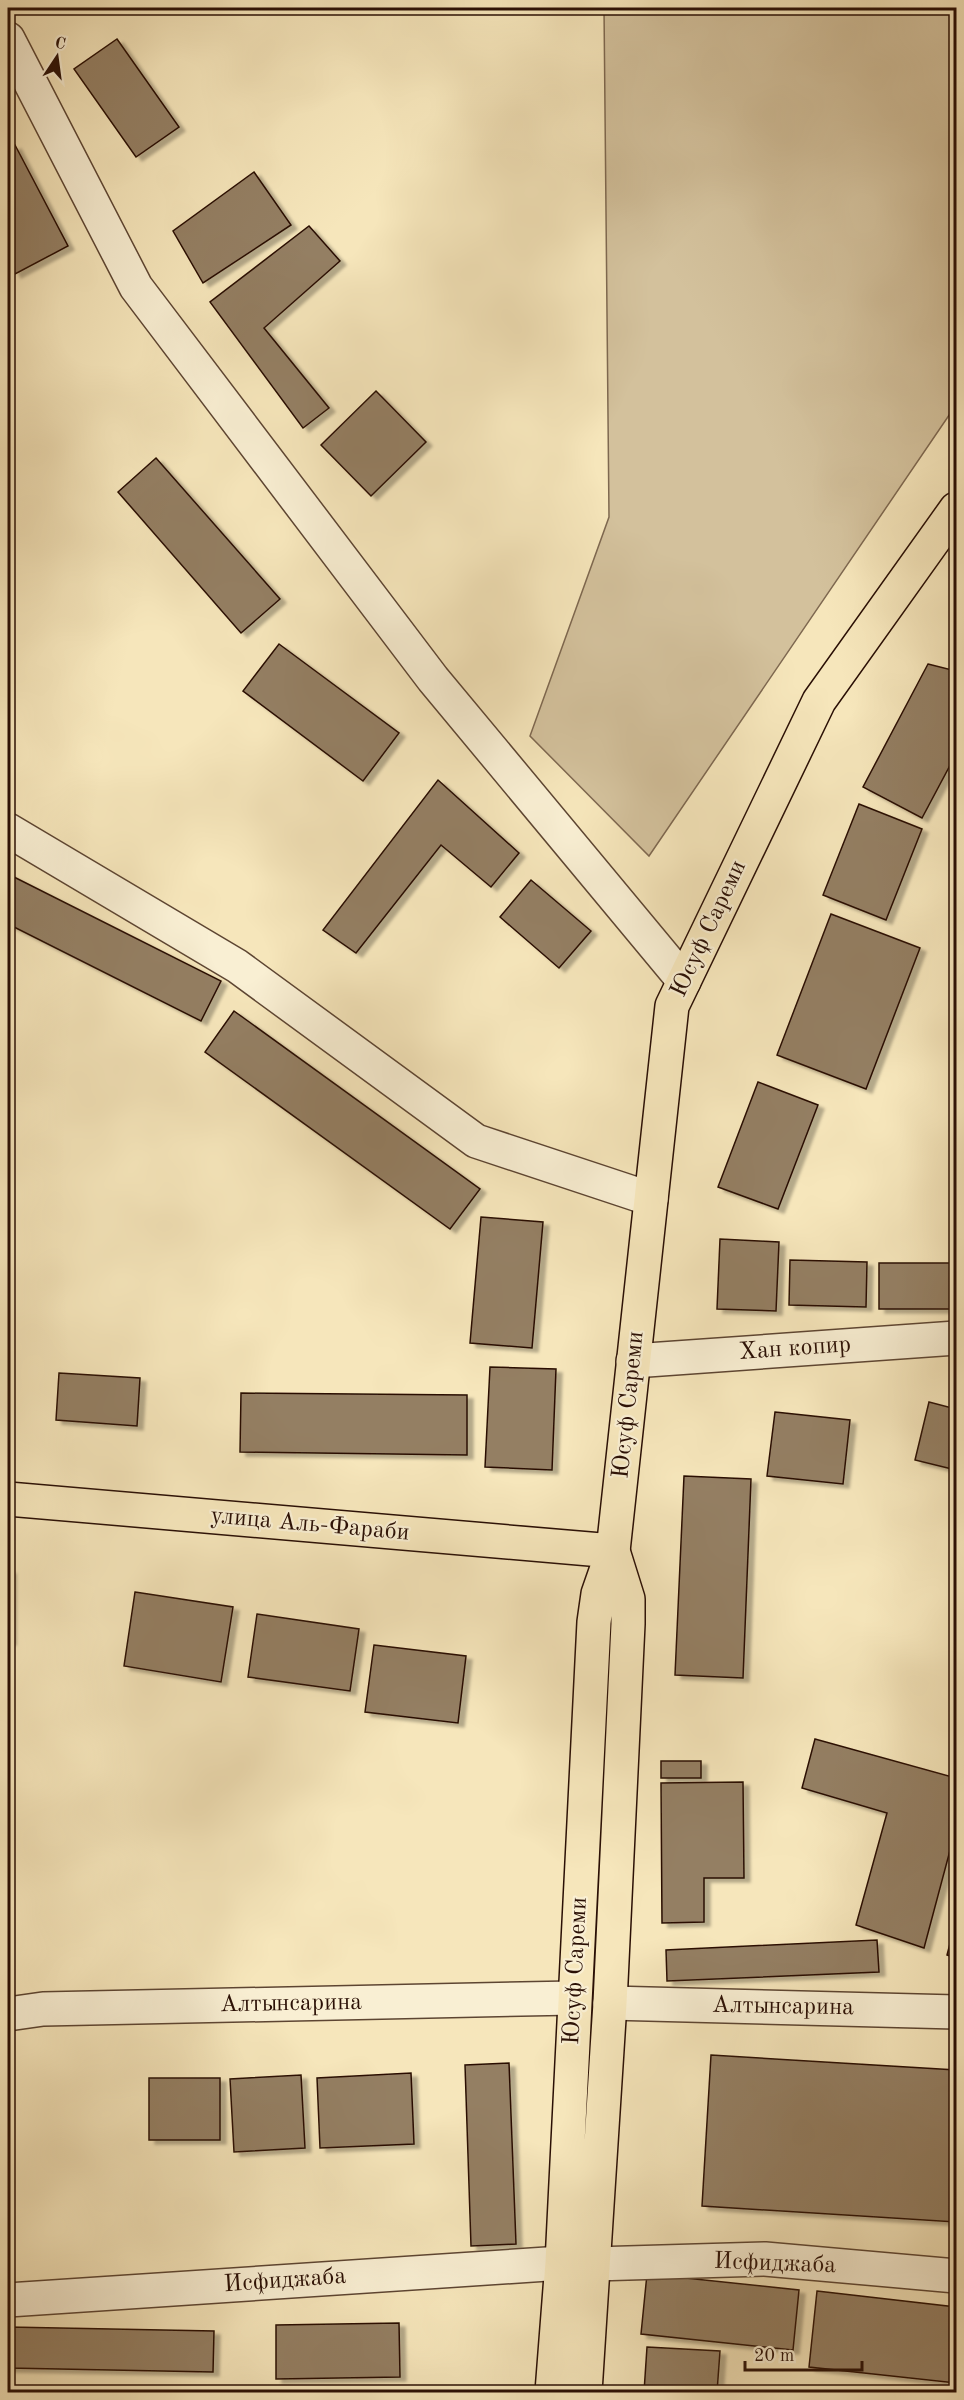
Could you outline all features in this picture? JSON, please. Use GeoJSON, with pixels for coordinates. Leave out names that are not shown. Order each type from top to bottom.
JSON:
{"type":"FeatureCollection","features":[{"type":"Feature","properties":{"kind":"main road","name":"Юсуф Сареми"},"geometry":{"type":"LineString","coordinates":[[552,2392],[561,2263],[594,1622],[598,1594],[613,1551],[672,1006],[819,701],[957,509]]}},
{"type":"Feature","properties":{"kind":"main road","name":"улица Аль-Фараби"},"geometry":{"type":"LineString","coordinates":[[8,1498],[613,1551]]}},
{"type":"Feature","properties":{"kind":"main road","name":"Юсуф Сареми"},"geometry":{"type":"LineString","coordinates":[[585,2392],[610,2003],[628,1624],[628,1599],[613,1551]]}},
{"type":"Feature","properties":{"kind":"street"},"geometry":{"type":"LineString","coordinates":[[8,39],[136,287],[433,679],[684,981]]}},
{"type":"Feature","properties":{"kind":"street"},"geometry":{"type":"LineString","coordinates":[[8,830],[237,966],[476,1141],[651,1199]]}},
{"type":"Feature","properties":{"kind":"street","name":"Хан копир"},"geometry":{"type":"LineString","coordinates":[[633,1360],[957,1338]]}},
{"type":"Feature","properties":{"kind":"street","name":"Алтынсарина"},"geometry":{"type":"LineString","coordinates":[[8,2014],[43,2009],[574,1998]]}},
{"type":"Feature","properties":{"kind":"street","name":"Алтынсарина"},"geometry":{"type":"LineString","coordinates":[[610,2003],[957,2012]]}},
{"type":"Feature","properties":{"kind":"street","name":"Исфиджаба"},"geometry":{"type":"LineString","coordinates":[[594,2264],[765,2259],[957,2276]]}},
{"type":"Feature","properties":{"kind":"street","name":"Исфиджаба"},"geometry":{"type":"LineString","coordinates":[[8,2300],[561,2263]]}},
{"type":"Feature","properties":{"kind":"shaded area"},"geometry":{"type":"Polygon","coordinates":[[[604,8],[956,8],[956,405],[649,856],[530,736],[609,517],[604,8]]]}},
{"type":"Feature","properties":{"kind":"building"},"geometry":{"type":"Polygon","coordinates":[[[117,39],[179,127],[136,157],[74,69],[117,39]]]}},
{"type":"Feature","properties":{"kind":"building"},"geometry":{"type":"Polygon","coordinates":[[[15,145],[68,246],[15,274],[8,259],[8,149],[15,145]]]}},
{"type":"Feature","properties":{"kind":"building"},"geometry":{"type":"Polygon","coordinates":[[[254,172],[291,225],[203,283],[173,231],[254,172]]]}},
{"type":"Feature","properties":{"kind":"building"},"geometry":{"type":"Polygon","coordinates":[[[309,226],[340,261],[264,328],[329,408],[303,428],[210,302],[309,226]]]}},
{"type":"Feature","properties":{"kind":"building"},"geometry":{"type":"Polygon","coordinates":[[[376,391],[426,442],[371,496],[321,445],[376,391]]]}},
{"type":"Feature","properties":{"kind":"building"},"geometry":{"type":"Polygon","coordinates":[[[156,458],[280,599],[241,633],[118,492],[156,458]]]}},
{"type":"Feature","properties":{"kind":"building"},"geometry":{"type":"Polygon","coordinates":[[[279,644],[399,733],[363,781],[243,691],[279,644]]]}},
{"type":"Feature","properties":{"kind":"building"},"geometry":{"type":"Polygon","coordinates":[[[928,664],[956,671],[956,754],[922,818],[863,787],[928,664]]]}},
{"type":"Feature","properties":{"kind":"building"},"geometry":{"type":"Polygon","coordinates":[[[438,780],[519,853],[491,887],[441,845],[356,953],[323,930],[438,780]]]}},
{"type":"Feature","properties":{"kind":"building"},"geometry":{"type":"Polygon","coordinates":[[[859,804],[922,829],[886,920],[823,895],[859,804]]]}},
{"type":"Feature","properties":{"kind":"building"},"geometry":{"type":"Polygon","coordinates":[[[8,874],[221,981],[201,1021],[8,924],[8,874]]]}},
{"type":"Feature","properties":{"kind":"building"},"geometry":{"type":"Polygon","coordinates":[[[531,880],[591,931],[559,968],[500,917],[531,880]]]}},
{"type":"Feature","properties":{"kind":"building"},"geometry":{"type":"Polygon","coordinates":[[[831,914],[920,948],[866,1089],[777,1055],[831,914]]]}},
{"type":"Feature","properties":{"kind":"building"},"geometry":{"type":"Polygon","coordinates":[[[234,1011],[480,1189],[450,1229],[205,1052],[234,1011]]]}},
{"type":"Feature","properties":{"kind":"building"},"geometry":{"type":"Polygon","coordinates":[[[758,1082],[818,1105],[778,1209],[718,1187],[758,1082]]]}},
{"type":"Feature","properties":{"kind":"building"},"geometry":{"type":"Polygon","coordinates":[[[481,1217],[543,1222],[532,1348],[470,1343],[481,1217]]]}},
{"type":"Feature","properties":{"kind":"building"},"geometry":{"type":"Polygon","coordinates":[[[720,1239],[779,1242],[776,1311],[717,1309],[720,1239]]]}},
{"type":"Feature","properties":{"kind":"building"},"geometry":{"type":"Polygon","coordinates":[[[790,1260],[867,1262],[866,1307],[789,1305],[790,1260]]]}},
{"type":"Feature","properties":{"kind":"building"},"geometry":{"type":"Polygon","coordinates":[[[879,1263],[956,1263],[956,1309],[879,1309],[879,1263]]]}},
{"type":"Feature","properties":{"kind":"building"},"geometry":{"type":"Polygon","coordinates":[[[490,1367],[556,1369],[552,1470],[485,1467],[490,1367]]]}},
{"type":"Feature","properties":{"kind":"building"},"geometry":{"type":"Polygon","coordinates":[[[59,1373],[140,1378],[137,1426],[56,1420],[59,1373]]]}},
{"type":"Feature","properties":{"kind":"building"},"geometry":{"type":"Polygon","coordinates":[[[241,1393],[467,1395],[467,1455],[240,1452],[241,1393]]]}},
{"type":"Feature","properties":{"kind":"building"},"geometry":{"type":"Polygon","coordinates":[[[929,1402],[956,1409],[956,1470],[915,1460],[929,1402]]]}},
{"type":"Feature","properties":{"kind":"building"},"geometry":{"type":"Polygon","coordinates":[[[775,1412],[850,1420],[843,1484],[767,1476],[775,1412]]]}},
{"type":"Feature","properties":{"kind":"building"},"geometry":{"type":"Polygon","coordinates":[[[684,1476],[751,1479],[743,1678],[675,1675],[684,1476]]]}},
{"type":"Feature","properties":{"kind":"building"},"geometry":{"type":"Polygon","coordinates":[[[8,1570],[10,1570],[10,1641],[8,1641],[8,1570]]]}},
{"type":"Feature","properties":{"kind":"building"},"geometry":{"type":"Polygon","coordinates":[[[135,1592],[233,1607],[221,1682],[124,1666],[135,1592]]]}},
{"type":"Feature","properties":{"kind":"building"},"geometry":{"type":"Polygon","coordinates":[[[257,1614],[359,1629],[350,1691],[248,1677],[257,1614]]]}},
{"type":"Feature","properties":{"kind":"building"},"geometry":{"type":"Polygon","coordinates":[[[374,1645],[466,1656],[458,1723],[365,1712],[374,1645]]]}},
{"type":"Feature","properties":{"kind":"building"},"geometry":{"type":"Polygon","coordinates":[[[815,1739],[956,1778],[956,1828],[924,1948],[856,1925],[887,1813],[802,1788],[815,1739]]]}},
{"type":"Feature","properties":{"kind":"building"},"geometry":{"type":"Polygon","coordinates":[[[661,1761],[701,1761],[701,1778],[661,1778],[661,1761]]]}},
{"type":"Feature","properties":{"kind":"building"},"geometry":{"type":"Polygon","coordinates":[[[743,1782],[744,1878],[704,1878],[704,1922],[662,1923],[661,1783],[743,1782]]]}},
{"type":"Feature","properties":{"kind":"building"},"geometry":{"type":"Polygon","coordinates":[[[956,1921],[956,1958],[947,1955],[956,1921]]]}},
{"type":"Feature","properties":{"kind":"building"},"geometry":{"type":"Polygon","coordinates":[[[877,1940],[879,1972],[667,1981],[666,1950],[877,1940]]]}},
{"type":"Feature","properties":{"kind":"building"},"geometry":{"type":"Polygon","coordinates":[[[711,2055],[956,2070],[956,2222],[702,2206],[711,2055]]]}},
{"type":"Feature","properties":{"kind":"building"},"geometry":{"type":"Polygon","coordinates":[[[509,2063],[516,2244],[471,2246],[465,2065],[509,2063]]]}},
{"type":"Feature","properties":{"kind":"building"},"geometry":{"type":"Polygon","coordinates":[[[411,2073],[414,2144],[320,2148],[317,2078],[411,2073]]]}},
{"type":"Feature","properties":{"kind":"building"},"geometry":{"type":"Polygon","coordinates":[[[301,2075],[305,2148],[234,2152],[230,2079],[301,2075]]]}},
{"type":"Feature","properties":{"kind":"building"},"geometry":{"type":"Polygon","coordinates":[[[149,2078],[220,2078],[220,2140],[149,2140],[149,2078]]]}},
{"type":"Feature","properties":{"kind":"building"},"geometry":{"type":"Polygon","coordinates":[[[647,2274],[799,2290],[793,2350],[641,2334],[647,2274]]]}},
{"type":"Feature","properties":{"kind":"building"},"geometry":{"type":"Polygon","coordinates":[[[817,2291],[956,2307],[956,2383],[809,2367],[817,2291]]]}},
{"type":"Feature","properties":{"kind":"building"},"geometry":{"type":"Polygon","coordinates":[[[399,2323],[400,2377],[276,2379],[276,2325],[399,2323]]]}},
{"type":"Feature","properties":{"kind":"building"},"geometry":{"type":"Polygon","coordinates":[[[8,2327],[214,2331],[213,2372],[8,2368],[8,2327]]]}},
{"type":"Feature","properties":{"kind":"building"},"geometry":{"type":"Polygon","coordinates":[[[647,2347],[720,2351],[717,2392],[644,2392],[647,2347]]]}}]}
